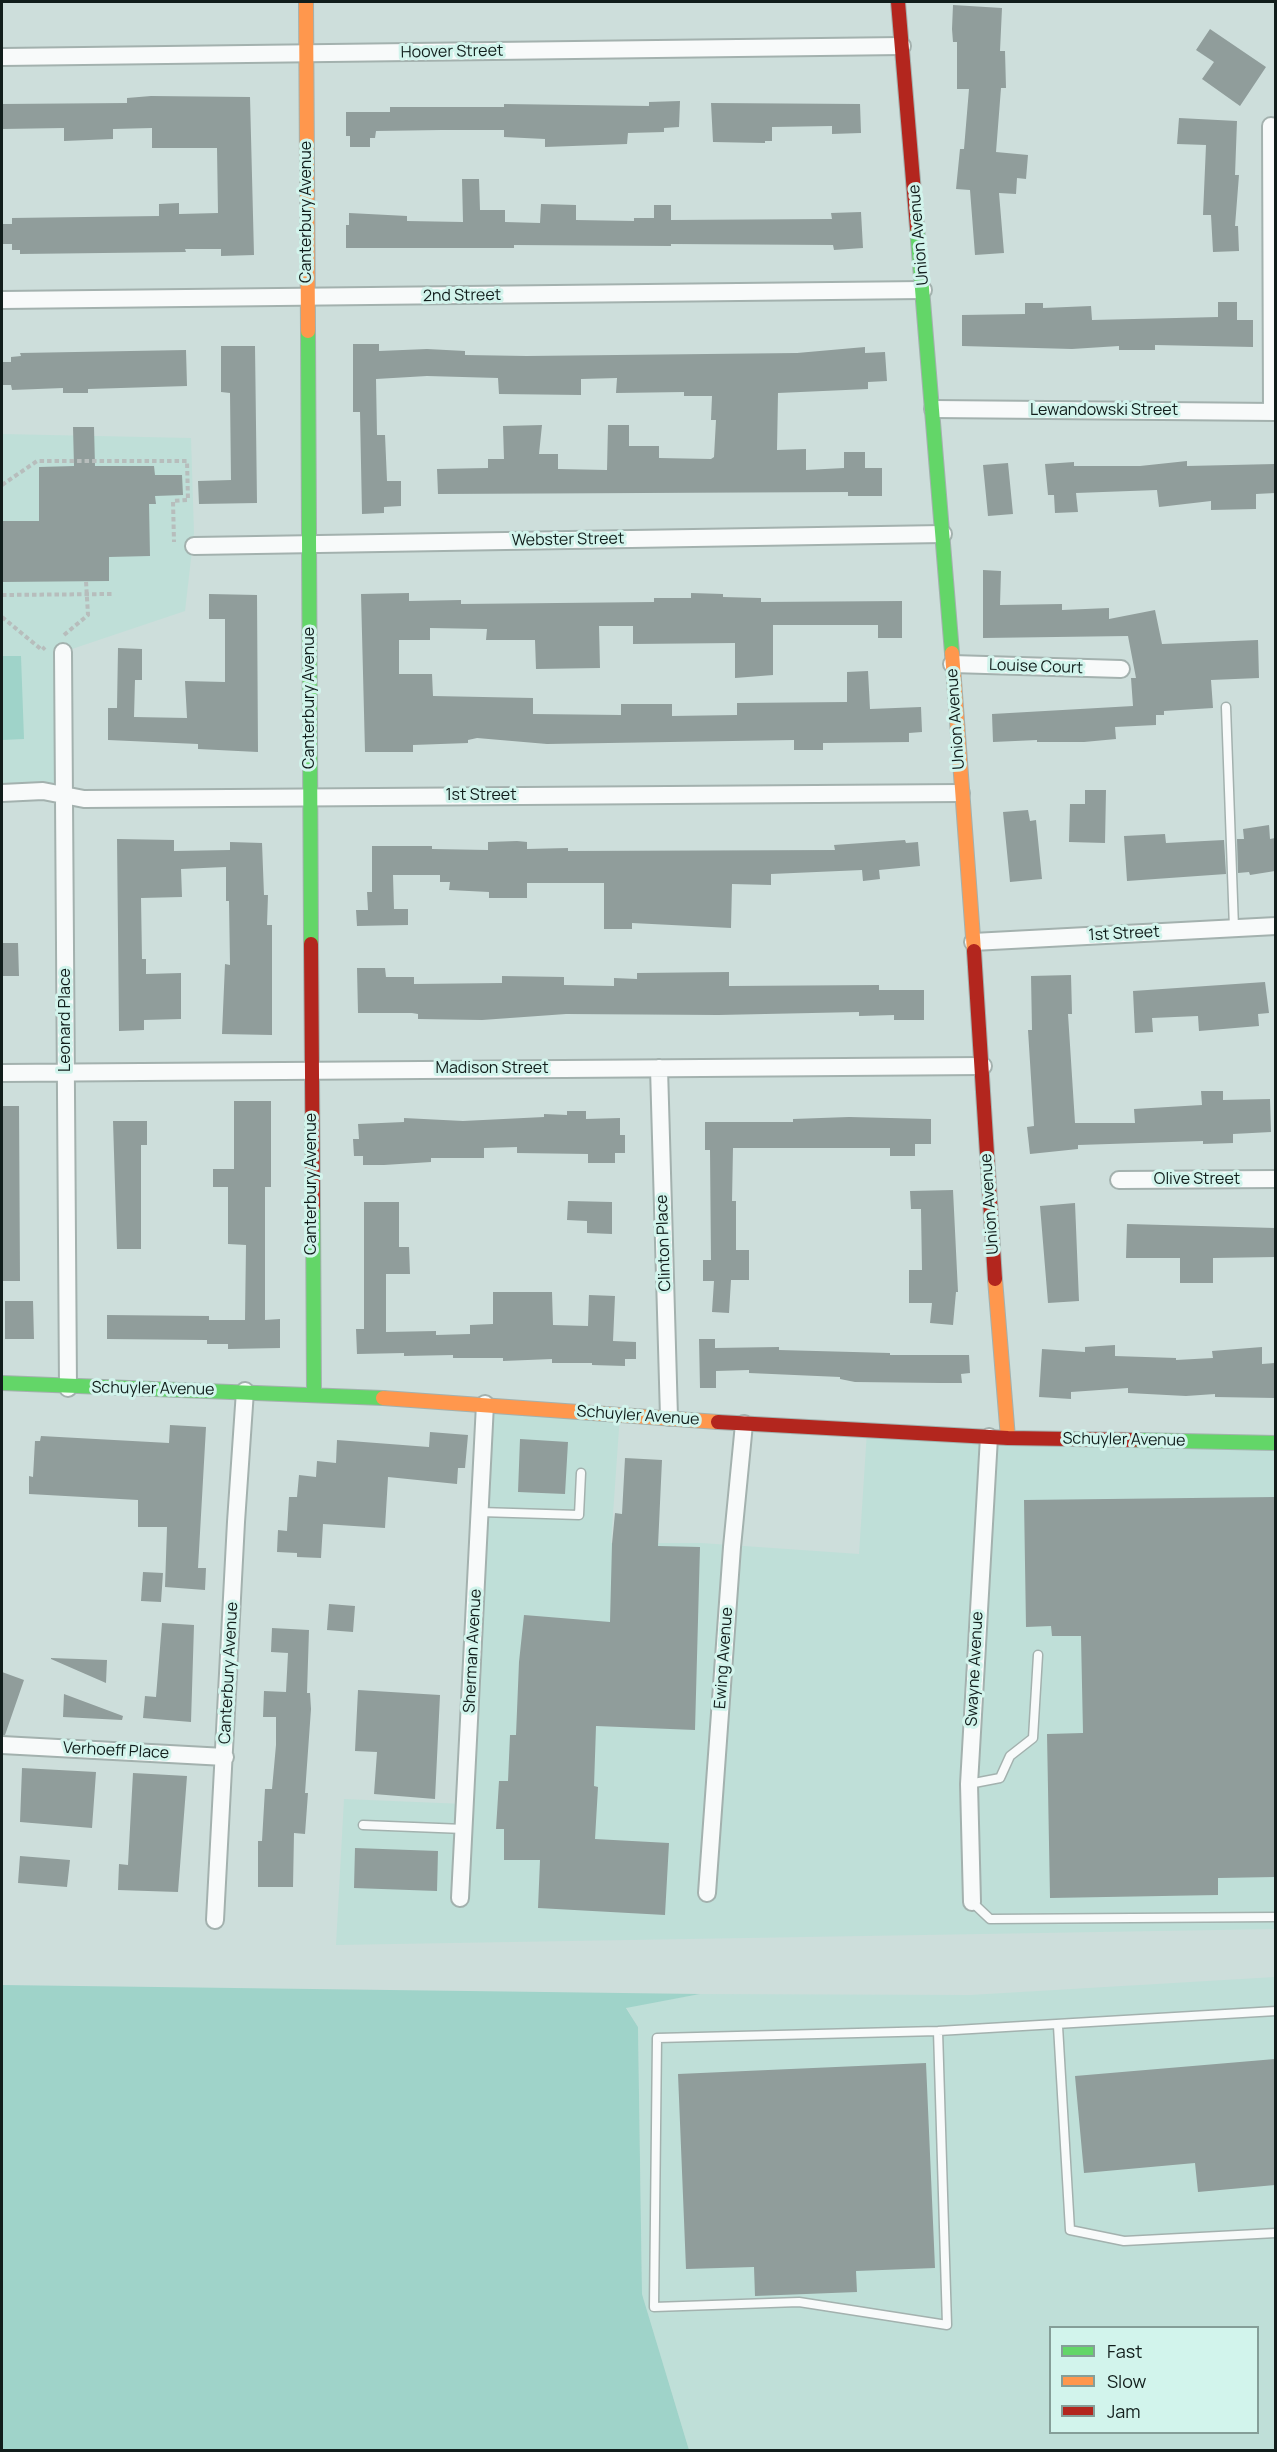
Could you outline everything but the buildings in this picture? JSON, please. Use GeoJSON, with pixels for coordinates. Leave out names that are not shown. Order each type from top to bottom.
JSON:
{"type":"FeatureCollection","features":[{"type":"Feature","properties":{"kind":"street","name":"Canterbury Avenue"},"geometry":{"type":"LineString","coordinates":[[306,2],[314,1394]]}},
{"type":"Feature","properties":{"kind":"street","name":"Union Avenue"},"geometry":{"type":"LineString","coordinates":[[898,2],[943,534],[983,1065],[987,1173],[1008,1438]]}},
{"type":"Feature","properties":{"kind":"street","name":"Hoover Street"},"geometry":{"type":"LineString","coordinates":[[2,57],[902,46]]}},
{"type":"Feature","properties":{"kind":"street"},"geometry":{"type":"LineString","coordinates":[[1271,126],[1274,412]]}},
{"type":"Feature","properties":{"kind":"street","name":"2nd Street"},"geometry":{"type":"LineString","coordinates":[[2,300],[923,290]]}},
{"type":"Feature","properties":{"kind":"street","name":"Lewandowski Street"},"geometry":{"type":"LineString","coordinates":[[933,409],[1274,412]]}},
{"type":"Feature","properties":{"kind":"street","name":"Webster Street"},"geometry":{"type":"LineString","coordinates":[[194,546],[943,534]]}},
{"type":"Feature","properties":{"kind":"street","name":"Leonard Place"},"geometry":{"type":"LineString","coordinates":[[59,644],[64,795],[68,1388]]}},
{"type":"Feature","properties":{"kind":"street","name":"Louise Court"},"geometry":{"type":"LineString","coordinates":[[952,664],[1121,669]]}},
{"type":"Feature","properties":{"kind":"street","name":"1st Street"},"geometry":{"type":"LineString","coordinates":[[2,793],[43,791],[84,799],[961,793]]}},
{"type":"Feature","properties":{"kind":"street","name":"1st Street"},"geometry":{"type":"LineString","coordinates":[[973,942],[1275,926]]}},
{"type":"Feature","properties":{"kind":"street","name":"Madison Street"},"geometry":{"type":"LineString","coordinates":[[2,1073],[983,1065]]}},
{"type":"Feature","properties":{"kind":"street","name":"Clinton Place"},"geometry":{"type":"LineString","coordinates":[[659,1068],[669,1417]]}},
{"type":"Feature","properties":{"kind":"street","name":"Olive Street"},"geometry":{"type":"LineString","coordinates":[[1119,1180],[1275,1179]]}},
{"type":"Feature","properties":{"kind":"street","name":"Schuyler Avenue"},"geometry":{"type":"LineString","coordinates":[[2,1383],[68,1388],[314,1394],[485,1404],[744,1424],[1008,1438],[1275,1443]]}},
{"type":"Feature","properties":{"kind":"street","name":"Canterbury Avenue"},"geometry":{"type":"LineString","coordinates":[[215,1920],[245,1391]]}},
{"type":"Feature","properties":{"kind":"street","name":"Sherman Avenue"},"geometry":{"type":"LineString","coordinates":[[460,1898],[485,1404]]}},
{"type":"Feature","properties":{"kind":"street","name":"Ewing Avenue"},"geometry":{"type":"LineString","coordinates":[[707,1893],[732,1547],[744,1424]]}},
{"type":"Feature","properties":{"kind":"street","name":"Swayne Avenue"},"geometry":{"type":"LineString","coordinates":[[972,1902],[969,1784],[989,1437]]}},
{"type":"Feature","properties":{"kind":"street","name":"Verhoeff Place"},"geometry":{"type":"LineString","coordinates":[[4,1744],[225,1757]]}},
{"type":"Feature","properties":{"kind":"lane"},"geometry":{"type":"LineString","coordinates":[[1226,708],[1234,928]]}},
{"type":"Feature","properties":{"kind":"lane"},"geometry":{"type":"LineString","coordinates":[[480,1512],[579,1515],[581,1473]]}},
{"type":"Feature","properties":{"kind":"lane"},"geometry":{"type":"LineString","coordinates":[[969,1784],[1000,1778],[1010,1756],[1033,1738],[1038,1655]]}},
{"type":"Feature","properties":{"kind":"lane"},"geometry":{"type":"LineString","coordinates":[[363,1825],[464,1829]]}},
{"type":"Feature","properties":{"kind":"lane"},"geometry":{"type":"LineString","coordinates":[[972,1902],[990,1919],[1275,1917]]}},
{"type":"Feature","properties":{"kind":"lane"},"geometry":{"type":"LineString","coordinates":[[938,2031],[946,2325],[799,2302],[654,2307],[657,2038],[1058,2026],[1275,2011]]}},
{"type":"Feature","properties":{"kind":"lane"},"geometry":{"type":"LineString","coordinates":[[1058,2026],[1070,2230],[1124,2241],[1275,2233]]}},
{"type":"Feature","properties":{"kind":"path"},"geometry":{"type":"LineString","coordinates":[[2,485],[37,461],[187,461],[188,500],[173,501],[175,548],[194,546]]}},
{"type":"Feature","properties":{"kind":"path"},"geometry":{"type":"LineString","coordinates":[[2,617],[42,650],[59,644],[86,619],[86,581]]}},
{"type":"Feature","properties":{"kind":"path"},"geometry":{"type":"LineString","coordinates":[[2,595],[112,594]]}},
{"type":"Feature","properties":{"kind":"shaded area"},"geometry":{"type":"Polygon","coordinates":[[[2,434],[191,438],[194,533],[185,611],[63,652],[64,795],[2,793],[2,434]]]}},
{"type":"Feature","properties":{"kind":"shaded area"},"geometry":{"type":"Polygon","coordinates":[[[2,656],[21,656],[24,739],[2,740],[2,656]]]}},
{"type":"Feature","properties":{"kind":"shaded area"},"geometry":{"type":"Polygon","coordinates":[[[485,1404],[620,1414],[611,1543],[701,1543],[859,1554],[867,1431],[1275,1443],[1275,1929],[336,1945],[344,1799],[465,1804],[485,1404]]]}},
{"type":"Feature","properties":{"kind":"shaded area"},"geometry":{"type":"Polygon","coordinates":[[[1275,1977],[1275,2450],[689,2450],[642,2294],[638,2027],[626,2007],[700,1994],[970,1995],[1275,1977]]]}},
{"type":"Feature","properties":{"kind":"shaded area"},"geometry":{"type":"Polygon","coordinates":[[[2,1985],[700,1994],[626,2008],[638,2027],[642,2294],[689,2450],[2,2450],[2,1985]]]}},
{"type":"Feature","properties":{"kind":"traffic: fast"},"geometry":{"type":"LineString","coordinates":[[917,228],[952,653]]}},
{"type":"Feature","properties":{"kind":"traffic: fast"},"geometry":{"type":"LineString","coordinates":[[308,331],[311,944]]}},
{"type":"Feature","properties":{"kind":"traffic: fast"},"geometry":{"type":"LineString","coordinates":[[313,1206],[314,1394]]}},
{"type":"Feature","properties":{"kind":"traffic: fast"},"geometry":{"type":"LineString","coordinates":[[2,1383],[383,1398]]}},
{"type":"Feature","properties":{"kind":"traffic: fast"},"geometry":{"type":"LineString","coordinates":[[1134,1440],[1276,1443]]}},
{"type":"Feature","properties":{"kind":"traffic: slow"},"geometry":{"type":"LineString","coordinates":[[306,2],[308,331]]}},
{"type":"Feature","properties":{"kind":"traffic: slow"},"geometry":{"type":"LineString","coordinates":[[952,653],[974,951]]}},
{"type":"Feature","properties":{"kind":"traffic: slow"},"geometry":{"type":"LineString","coordinates":[[995,1279],[1008,1438]]}},
{"type":"Feature","properties":{"kind":"traffic: slow"},"geometry":{"type":"LineString","coordinates":[[383,1398],[718,1422]]}},
{"type":"Feature","properties":{"kind":"traffic: jam"},"geometry":{"type":"LineString","coordinates":[[898,2],[917,228]]}},
{"type":"Feature","properties":{"kind":"traffic: jam"},"geometry":{"type":"LineString","coordinates":[[311,944],[313,1206]]}},
{"type":"Feature","properties":{"kind":"traffic: jam"},"geometry":{"type":"LineString","coordinates":[[974,951],[995,1279]]}},
{"type":"Feature","properties":{"kind":"traffic: jam"},"geometry":{"type":"LineString","coordinates":[[718,1422],[1008,1438],[1134,1440]]}}]}
